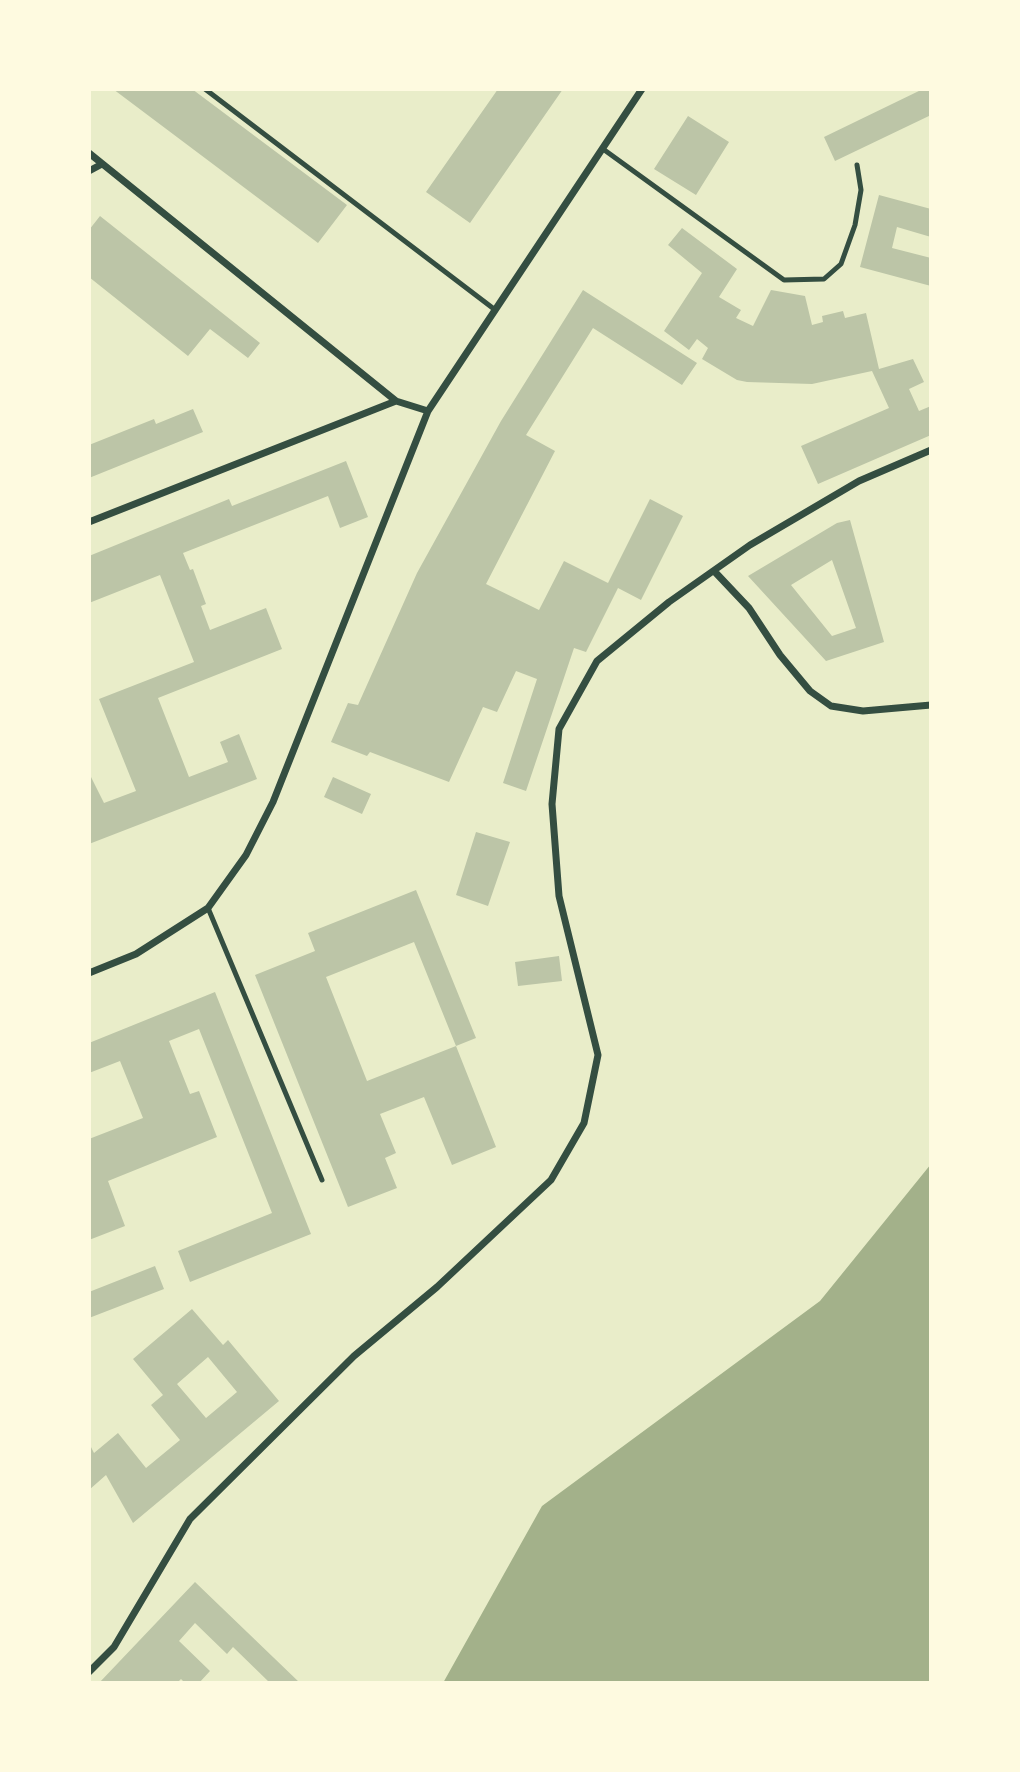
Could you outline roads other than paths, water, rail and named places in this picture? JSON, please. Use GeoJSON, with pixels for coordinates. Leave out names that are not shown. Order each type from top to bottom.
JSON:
{"type":"FeatureCollection","features":[{"type":"Feature","properties":{"kind":"street"},"geometry":{"type":"LineString","coordinates":[[89,973],[135,954],[208,908],[246,855],[273,802],[428,411],[642,89]]}},
{"type":"Feature","properties":{"kind":"street"},"geometry":{"type":"LineString","coordinates":[[89,153],[396,401],[428,411]]}},
{"type":"Feature","properties":{"kind":"street"},"geometry":{"type":"LineString","coordinates":[[89,171],[102,164]]}},
{"type":"Feature","properties":{"kind":"street"},"geometry":{"type":"LineString","coordinates":[[89,522],[396,401]]}},
{"type":"Feature","properties":{"kind":"street"},"geometry":{"type":"LineString","coordinates":[[89,1672],[114,1647],[190,1519],[354,1356],[437,1287],[551,1180],[584,1124],[598,1055],[559,896],[552,804],[559,729],[597,661],[669,602],[750,545],[859,481],[931,450]]}},
{"type":"Feature","properties":{"kind":"street"},"geometry":{"type":"LineString","coordinates":[[715,572],[749,608],[764,632],[810,691],[831,706],[863,711],[931,705]]}},
{"type":"Feature","properties":{"kind":"lane"},"geometry":{"type":"LineString","coordinates":[[205,89],[494,309]]}},
{"type":"Feature","properties":{"kind":"lane"},"geometry":{"type":"LineString","coordinates":[[603,149],[783,280],[824,279],[841,264],[855,225],[861,190],[858,165]]}},
{"type":"Feature","properties":{"kind":"lane"},"geometry":{"type":"LineString","coordinates":[[208,908],[322,1180]]}}]}
